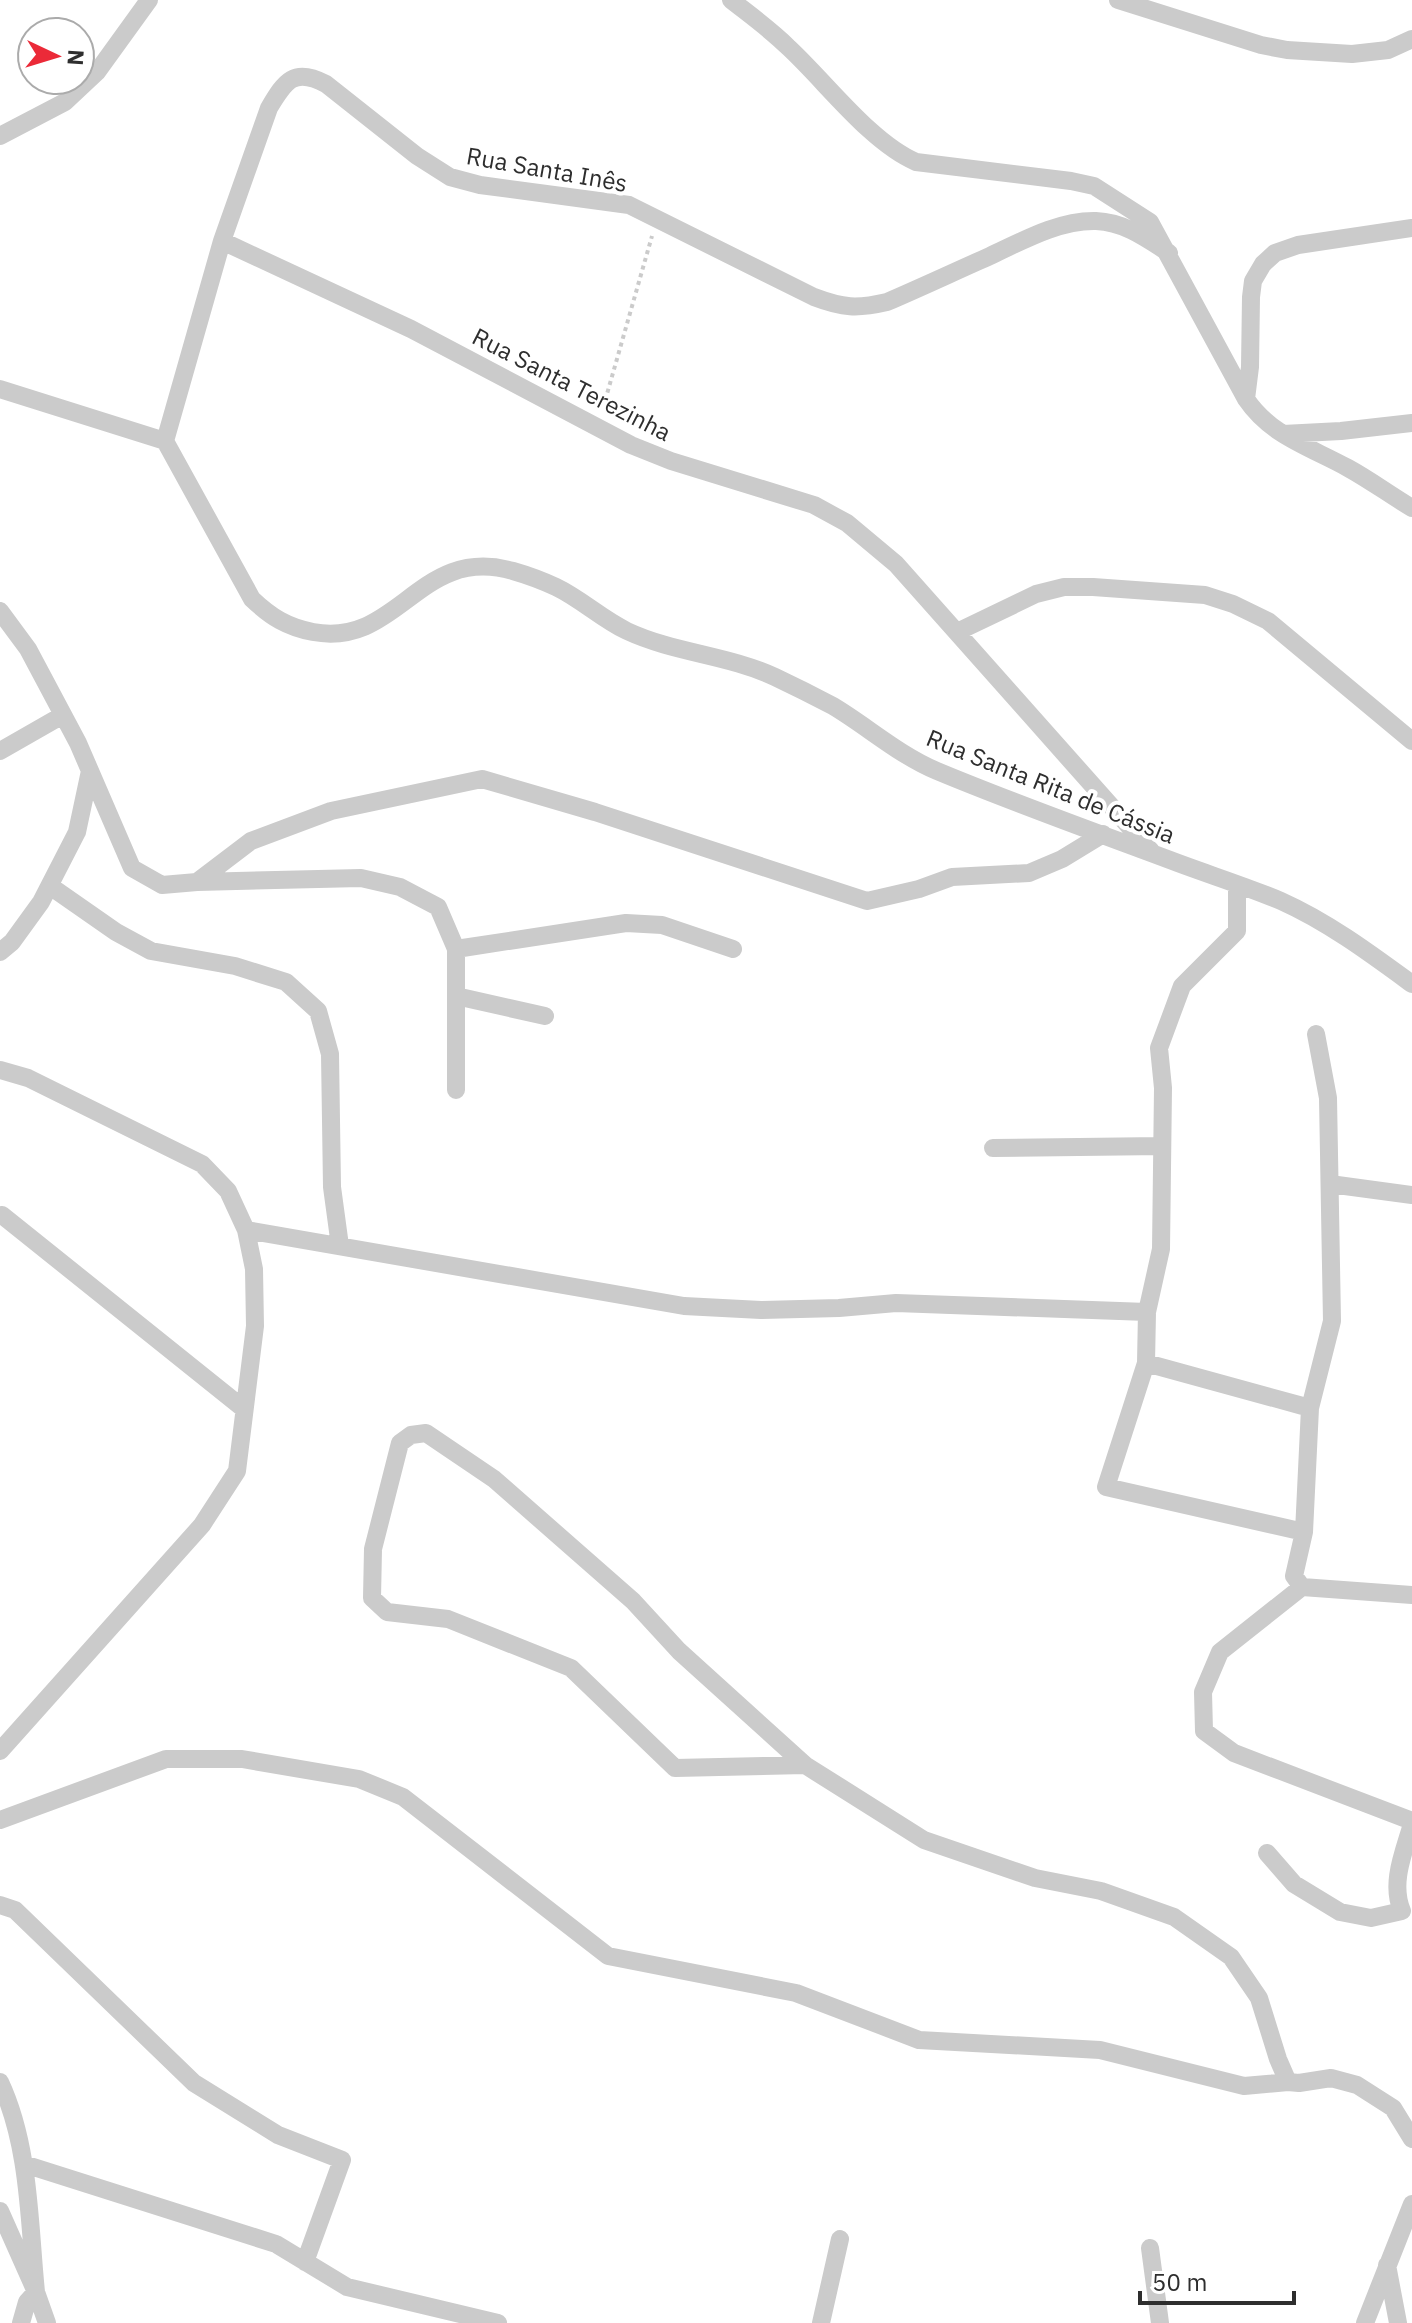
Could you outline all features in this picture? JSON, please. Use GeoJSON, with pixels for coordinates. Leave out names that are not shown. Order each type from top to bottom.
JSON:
{"type":"FeatureCollection","features":[{"type":"Feature","properties":{"kind":"street"},"geometry":{"type":"LineString","coordinates":[[0,136],[65,102],[97,72],[149,0]]}},
{"type":"Feature","properties":{"kind":"street"},"geometry":{"type":"LineString","coordinates":[[731,0],[788,46],[874,134],[901,156],[916,162],[1094,186],[1150,222],[1258,416],[1281,434],[1349,469],[1412,508]]}},
{"type":"Feature","properties":{"kind":"street"},"geometry":{"type":"LineString","coordinates":[[1118,0],[1261,45],[1287,50],[1352,54],[1388,50],[1412,39]]}},
{"type":"Feature","properties":{"kind":"street","name":"Rua Santa Inês"},"geometry":{"type":"LineString","coordinates":[[165,441],[222,241],[269,108],[279,91],[298,75],[313,77],[326,84],[417,156],[450,177],[480,185],[629,205],[838,306],[862,308],[887,302],[1046,231],[1095,221],[1134,231],[1169,253]]}},
{"type":"Feature","properties":{"kind":"street"},"geometry":{"type":"LineString","coordinates":[[1246,399],[1253,281],[1263,264],[1275,253],[1298,245],[1412,228]]}},
{"type":"Feature","properties":{"kind":"street","name":"Rua Santa Terezinha"},"geometry":{"type":"LineString","coordinates":[[222,241],[411,329],[631,445],[671,461],[814,505],[834,515],[876,545],[1152,853]]}},
{"type":"Feature","properties":{"kind":"street"},"geometry":{"type":"LineString","coordinates":[[0,389],[165,441]]}},
{"type":"Feature","properties":{"kind":"street"},"geometry":{"type":"LineString","coordinates":[[1281,434],[1412,423]]}},
{"type":"Feature","properties":{"kind":"street","name":"Rua Santa Rita de Cássia"},"geometry":{"type":"LineString","coordinates":[[165,441],[252,599],[285,625],[319,633],[347,633],[366,627],[395,610],[429,581],[463,567],[483,566],[512,571],[556,587],[626,630],[656,642],[745,665],[773,676],[834,707],[872,734],[933,769],[1283,902],[1340,934],[1412,984]]}},
{"type":"Feature","properties":{"kind":"street"},"geometry":{"type":"LineString","coordinates":[[957,632],[1036,594],[1064,587],[1205,595],[1268,621],[1412,741]]}},
{"type":"Feature","properties":{"kind":"street"},"geometry":{"type":"LineString","coordinates":[[0,611],[28,649],[63,715],[132,868],[162,885],[361,878],[400,887],[438,907],[456,949],[456,1090]]}},
{"type":"Feature","properties":{"kind":"street"},"geometry":{"type":"LineString","coordinates":[[0,751],[63,715]]}},
{"type":"Feature","properties":{"kind":"street"},"geometry":{"type":"LineString","coordinates":[[0,952],[12,942],[41,902],[77,832],[90,771]]}},
{"type":"Feature","properties":{"kind":"street"},"geometry":{"type":"LineString","coordinates":[[197,882],[251,841],[331,811],[482,779],[595,812],[867,901],[919,889],[952,877],[1029,873],[1062,859],[1103,834]]}},
{"type":"Feature","properties":{"kind":"street"},"geometry":{"type":"LineString","coordinates":[[1237,885],[1237,931],[1182,986],[1159,1048],[1163,1088],[1161,1249],[1147,1312],[1146,1363],[1106,1487],[1304,1532]]}},
{"type":"Feature","properties":{"kind":"street"},"geometry":{"type":"LineString","coordinates":[[50,886],[116,932],[151,951],[235,966],[286,982],[318,1011],[330,1054],[332,1187],[340,1246]]}},
{"type":"Feature","properties":{"kind":"street"},"geometry":{"type":"LineString","coordinates":[[456,949],[626,923],[662,925],[733,949]]}},
{"type":"Feature","properties":{"kind":"street"},"geometry":{"type":"LineString","coordinates":[[456,996],[545,1016]]}},
{"type":"Feature","properties":{"kind":"street"},"geometry":{"type":"LineString","coordinates":[[1302,1587],[1294,1576],[1304,1532],[1310,1408],[1332,1321],[1328,1098],[1316,1034]]}},
{"type":"Feature","properties":{"kind":"street"},"geometry":{"type":"LineString","coordinates":[[0,1070],[28,1078],[202,1164],[228,1191],[246,1230],[254,1269],[255,1326],[237,1471],[202,1525],[0,1751]]}},
{"type":"Feature","properties":{"kind":"street"},"geometry":{"type":"LineString","coordinates":[[993,1148],[1162,1146]]}},
{"type":"Feature","properties":{"kind":"street"},"geometry":{"type":"LineString","coordinates":[[1330,1184],[1412,1195]]}},
{"type":"Feature","properties":{"kind":"street"},"geometry":{"type":"LineString","coordinates":[[2,1215],[244,1409]]}},
{"type":"Feature","properties":{"kind":"street"},"geometry":{"type":"LineString","coordinates":[[246,1230],[684,1306],[761,1310],[896,1303],[1147,1312]]}},
{"type":"Feature","properties":{"kind":"street"},"geometry":{"type":"LineString","coordinates":[[1146,1363],[1310,1408]]}},
{"type":"Feature","properties":{"kind":"street"},"geometry":{"type":"LineString","coordinates":[[805,1765],[675,1768],[571,1668],[448,1619],[387,1612],[372,1598],[373,1549],[400,1443],[411,1435],[426,1433],[494,1479],[633,1601],[679,1651],[805,1765],[924,1840],[1035,1878],[1101,1891],[1174,1917],[1231,1957],[1259,1998],[1288,2082]]}},
{"type":"Feature","properties":{"kind":"street"},"geometry":{"type":"LineString","coordinates":[[1267,1853],[1294,1884],[1340,1912],[1371,1918],[1407,1918],[1397,1900],[1398,1870],[1412,1822],[1234,1753],[1204,1731],[1203,1692],[1220,1652],[1302,1587],[1412,1595]]}},
{"type":"Feature","properties":{"kind":"street"},"geometry":{"type":"LineString","coordinates":[[0,1820],[166,1759],[242,1759],[359,1779],[403,1797],[608,1956],[796,1993],[919,2040],[1100,2050],[1244,2086],[1331,2078],[1357,2085],[1393,2108],[1412,2139]]}},
{"type":"Feature","properties":{"kind":"street"},"geometry":{"type":"LineString","coordinates":[[0,1905],[15,1910],[194,2083],[278,2135],[342,2160],[305,2262]]}},
{"type":"Feature","properties":{"kind":"street"},"geometry":{"type":"LineString","coordinates":[[0,2082],[24,2164],[36,2292],[27,2302],[21,2323]]}},
{"type":"Feature","properties":{"kind":"street"},"geometry":{"type":"LineString","coordinates":[[24,2164],[276,2244],[347,2287],[498,2323]]}},
{"type":"Feature","properties":{"kind":"street"},"geometry":{"type":"LineString","coordinates":[[1365,2323],[1412,2204]]}},
{"type":"Feature","properties":{"kind":"street"},"geometry":{"type":"LineString","coordinates":[[0,2211],[47,2323]]}},
{"type":"Feature","properties":{"kind":"street"},"geometry":{"type":"LineString","coordinates":[[821,2323],[840,2239]]}},
{"type":"Feature","properties":{"kind":"street"},"geometry":{"type":"LineString","coordinates":[[1150,2248],[1160,2323]]}},
{"type":"Feature","properties":{"kind":"street"},"geometry":{"type":"LineString","coordinates":[[1387,2265],[1398,2323]]}},
{"type":"Feature","properties":{"kind":"path"},"geometry":{"type":"LineString","coordinates":[[597,427],[657,218]]}}]}
